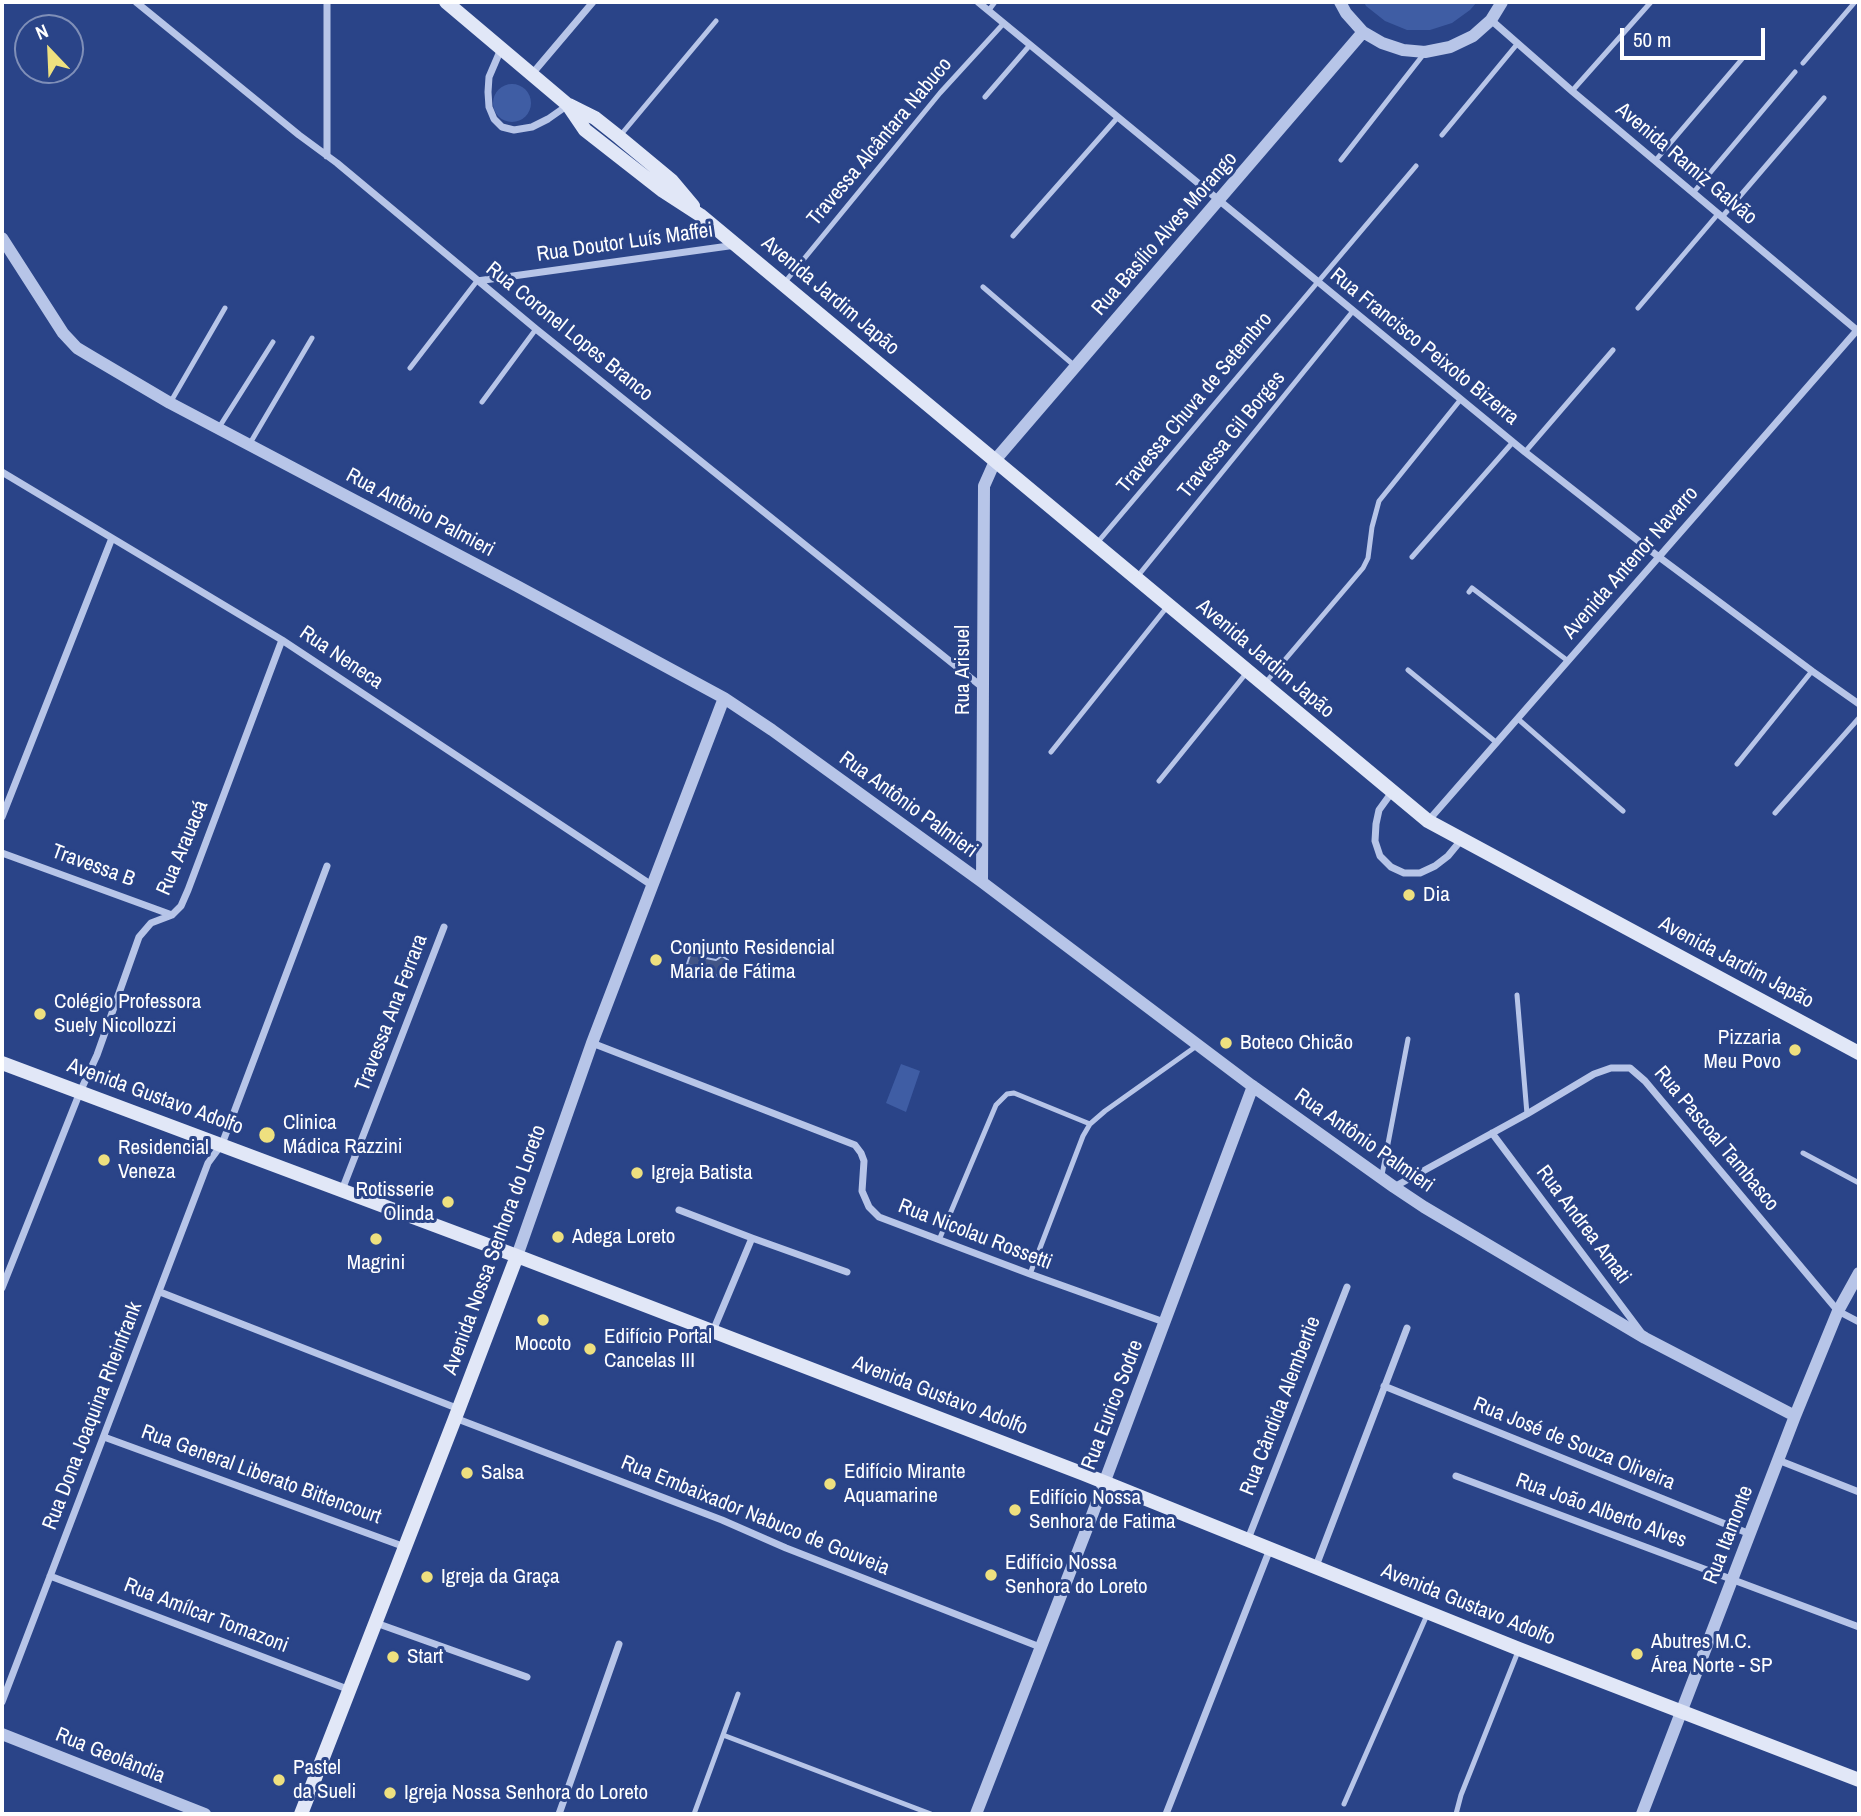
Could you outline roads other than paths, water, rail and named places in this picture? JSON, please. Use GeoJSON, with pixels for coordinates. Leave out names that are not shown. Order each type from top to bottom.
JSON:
{"type":"FeatureCollection","features":[{"type":"Feature","properties":{"kind":"main road","name":"Avenida Jardim Japão"},"geometry":{"type":"LineString","coordinates":[[446,2],[568,105],[595,118],[672,181],[701,215]]}},
{"type":"Feature","properties":{"kind":"main road","name":"Avenida Jardim Japão"},"geometry":{"type":"LineString","coordinates":[[568,105],[585,130],[663,191],[701,215],[1428,821],[1859,1053]]}},
{"type":"Feature","properties":{"kind":"main road","name":"Avenida Gustavo Adolfo"},"geometry":{"type":"LineString","coordinates":[[2,1063],[713,1331],[1104,1482],[1682,1713],[1859,1780]]}},
{"type":"Feature","properties":{"kind":"main road","name":"Avenida Nossa Senhora do Loreto"},"geometry":{"type":"LineString","coordinates":[[301,1814],[517,1256]]}},
{"type":"Feature","properties":{"kind":"street","name":"Rua Coronel Lopes Branco"},"geometry":{"type":"LineString","coordinates":[[136,2],[536,329],[982,687]]}},
{"type":"Feature","properties":{"kind":"street"},"geometry":{"type":"LineString","coordinates":[[327,2],[327,156]]}},
{"type":"Feature","properties":{"kind":"street"},"geometry":{"type":"LineString","coordinates":[[532,74],[593,2]]}},
{"type":"Feature","properties":{"kind":"street","name":"Rua Francisco Peixoto Bizerra"},"geometry":{"type":"LineString","coordinates":[[978,2],[1525,452],[1659,556],[1859,704]]}},
{"type":"Feature","properties":{"kind":"street"},"geometry":{"type":"LineString","coordinates":[[1340,2],[1363,32],[1382,43],[1403,50],[1425,52],[1450,47],[1473,36],[1491,19],[1502,2]]}},
{"type":"Feature","properties":{"kind":"street","name":"Avenida Ramiz Galvão"},"geometry":{"type":"LineString","coordinates":[[1491,19],[1655,162],[1859,330]]}},
{"type":"Feature","properties":{"kind":"street","name":"Rua Basílio Alves Morango"},"geometry":{"type":"LineString","coordinates":[[996,460],[1363,32]]}},
{"type":"Feature","properties":{"kind":"street"},"geometry":{"type":"LineString","coordinates":[[502,48],[489,76],[488,92],[489,107],[494,119],[502,127],[514,130],[532,127],[568,105]]}},
{"type":"Feature","properties":{"kind":"street","name":"Rua Antônio Palmieri"},"geometry":{"type":"LineString","coordinates":[[2,239],[63,333],[77,348],[218,429],[724,698],[982,882],[1253,1086],[1394,1187],[1645,1338],[1795,1416]]}},
{"type":"Feature","properties":{"kind":"street","name":"Rua Doutor Luís Maffei"},"geometry":{"type":"LineString","coordinates":[[477,281],[736,245]]}},
{"type":"Feature","properties":{"kind":"street","name":"Avenida Antenor Navarro"},"geometry":{"type":"LineString","coordinates":[[1428,821],[1859,330]]}},
{"type":"Feature","properties":{"kind":"street","name":"Rua Arisuel"},"geometry":{"type":"LineString","coordinates":[[982,882],[984,486],[996,460]]}},
{"type":"Feature","properties":{"kind":"street","name":"Rua Neneca"},"geometry":{"type":"LineString","coordinates":[[2,472],[282,640],[653,886]]}},
{"type":"Feature","properties":{"kind":"street"},"geometry":{"type":"LineString","coordinates":[[2,817],[5,798],[112,538]]}},
{"type":"Feature","properties":{"kind":"street","name":"Rua Arauacá"},"geometry":{"type":"LineString","coordinates":[[2,1288],[97,1055],[139,937],[152,923],[172,915],[181,906],[282,640]]}},
{"type":"Feature","properties":{"kind":"street","name":"Avenida Nossa Senhora do Loreto"},"geometry":{"type":"LineString","coordinates":[[517,1256],[592,1043],[724,698]]}},
{"type":"Feature","properties":{"kind":"street"},"geometry":{"type":"LineString","coordinates":[[1392,792],[1380,810],[1375,841],[1380,856],[1391,867],[1404,873],[1420,873],[1436,866],[1462,839]]}},
{"type":"Feature","properties":{"kind":"street","name":"Travessa B"},"geometry":{"type":"LineString","coordinates":[[2,853],[172,915]]}},
{"type":"Feature","properties":{"kind":"street","name":"Rua Dona Joaquina Rheinfrank"},"geometry":{"type":"LineString","coordinates":[[2,1702],[208,1163],[222,1144],[327,866]]}},
{"type":"Feature","properties":{"kind":"street","name":"Travessa Ana Ferrara"},"geometry":{"type":"LineString","coordinates":[[342,1190],[444,927]]}},
{"type":"Feature","properties":{"kind":"street","name":"Rua Nicolau Rossetti"},"geometry":{"type":"LineString","coordinates":[[592,1043],[855,1145],[862,1153],[864,1161],[862,1191],[869,1207],[879,1217],[1030,1275],[1164,1322]]}},
{"type":"Feature","properties":{"kind":"street","name":"Rua Pascoal Tambasco"},"geometry":{"type":"LineString","coordinates":[[1394,1187],[1594,1074],[1611,1068],[1630,1068],[1645,1081],[1838,1311]]}},
{"type":"Feature","properties":{"kind":"street","name":"Rua Eurico Sodre"},"geometry":{"type":"LineString","coordinates":[[976,1814],[1253,1086]]}},
{"type":"Feature","properties":{"kind":"street","name":"Rua Andrea Amati"},"geometry":{"type":"LineString","coordinates":[[1492,1133],[1645,1338]]}},
{"type":"Feature","properties":{"kind":"street"},"geometry":{"type":"LineString","coordinates":[[679,1210],[847,1272]]}},
{"type":"Feature","properties":{"kind":"street"},"geometry":{"type":"LineString","coordinates":[[713,1331],[752,1238]]}},
{"type":"Feature","properties":{"kind":"street","name":"Rua Itamonte"},"geometry":{"type":"LineString","coordinates":[[1642,1814],[1795,1416],[1838,1311],[1859,1273]]}},
{"type":"Feature","properties":{"kind":"street","name":"Rua Cândida Alembertie"},"geometry":{"type":"LineString","coordinates":[[1248,1539],[1347,1287]]}},
{"type":"Feature","properties":{"kind":"street","name":"Rua Embaixador Nabuco de Gouveia"},"geometry":{"type":"LineString","coordinates":[[160,1292],[786,1548],[1040,1647]]}},
{"type":"Feature","properties":{"kind":"street"},"geometry":{"type":"LineString","coordinates":[[1838,1311],[1859,1322]]}},
{"type":"Feature","properties":{"kind":"street"},"geometry":{"type":"LineString","coordinates":[[1316,1566],[1407,1328]]}},
{"type":"Feature","properties":{"kind":"street","name":"Rua José de Souza Oliveira"},"geometry":{"type":"LineString","coordinates":[[1384,1386],[1750,1534]]}},
{"type":"Feature","properties":{"kind":"street","name":"Rua General Liberato Bittencourt"},"geometry":{"type":"LineString","coordinates":[[104,1437],[405,1547]]}},
{"type":"Feature","properties":{"kind":"street"},"geometry":{"type":"LineString","coordinates":[[1778,1460],[1859,1492]]}},
{"type":"Feature","properties":{"kind":"street","name":"Rua João Alberto Alves"},"geometry":{"type":"LineString","coordinates":[[1456,1476],[1859,1627]]}},
{"type":"Feature","properties":{"kind":"street"},"geometry":{"type":"LineString","coordinates":[[1166,1814],[1271,1548]]}},
{"type":"Feature","properties":{"kind":"street","name":"Rua Amílcar Tomazoni"},"geometry":{"type":"LineString","coordinates":[[50,1576],[350,1690]]}},
{"type":"Feature","properties":{"kind":"street"},"geometry":{"type":"LineString","coordinates":[[376,1623],[527,1677]]}},
{"type":"Feature","properties":{"kind":"street"},"geometry":{"type":"LineString","coordinates":[[559,1814],[619,1644]]}},
{"type":"Feature","properties":{"kind":"street","name":"Rua Geolândia"},"geometry":{"type":"LineString","coordinates":[[2,1734],[205,1814]]}},
{"type":"Feature","properties":{"kind":"lane"},"geometry":{"type":"LineString","coordinates":[[989,10],[995,2]]}},
{"type":"Feature","properties":{"kind":"lane"},"geometry":{"type":"LineString","coordinates":[[1572,91],[1651,2]]}},
{"type":"Feature","properties":{"kind":"lane"},"geometry":{"type":"LineString","coordinates":[[1804,63],[1855,2]]}},
{"type":"Feature","properties":{"kind":"lane"},"geometry":{"type":"LineString","coordinates":[[619,137],[716,21]]}},
{"type":"Feature","properties":{"kind":"lane","name":"Travessa Alcântara Nabuco"},"geometry":{"type":"LineString","coordinates":[[783,284],[940,93],[1004,23]]}},
{"type":"Feature","properties":{"kind":"lane"},"geometry":{"type":"LineString","coordinates":[[1442,135],[1518,43]]}},
{"type":"Feature","properties":{"kind":"lane"},"geometry":{"type":"LineString","coordinates":[[985,97],[1030,45]]}},
{"type":"Feature","properties":{"kind":"lane"},"geometry":{"type":"LineString","coordinates":[[1341,160],[1425,52]]}},
{"type":"Feature","properties":{"kind":"lane"},"geometry":{"type":"LineString","coordinates":[[1655,162],[1742,59]]}},
{"type":"Feature","properties":{"kind":"lane"},"geometry":{"type":"LineString","coordinates":[[1693,193],[1796,72]]}},
{"type":"Feature","properties":{"kind":"lane"},"geometry":{"type":"LineString","coordinates":[[1638,308],[1824,98]]}},
{"type":"Feature","properties":{"kind":"lane"},"geometry":{"type":"LineString","coordinates":[[1013,236],[1118,117]]}},
{"type":"Feature","properties":{"kind":"lane","name":"Travessa Chuva de Setembro"},"geometry":{"type":"LineString","coordinates":[[1096,544],[1416,166]]}},
{"type":"Feature","properties":{"kind":"lane"},"geometry":{"type":"LineString","coordinates":[[410,368],[477,281]]}},
{"type":"Feature","properties":{"kind":"lane"},"geometry":{"type":"LineString","coordinates":[[983,287],[1076,368]]}},
{"type":"Feature","properties":{"kind":"lane"},"geometry":{"type":"LineString","coordinates":[[170,403],[225,308]]}},
{"type":"Feature","properties":{"kind":"lane","name":"Travessa Gil Borges"},"geometry":{"type":"LineString","coordinates":[[1136,578],[1353,311]]}},
{"type":"Feature","properties":{"kind":"lane"},"geometry":{"type":"LineString","coordinates":[[482,402],[536,329]]}},
{"type":"Feature","properties":{"kind":"lane"},"geometry":{"type":"LineString","coordinates":[[249,445],[312,338]]}},
{"type":"Feature","properties":{"kind":"lane"},"geometry":{"type":"LineString","coordinates":[[218,429],[273,342]]}},
{"type":"Feature","properties":{"kind":"lane"},"geometry":{"type":"LineString","coordinates":[[1525,452],[1613,350]]}},
{"type":"Feature","properties":{"kind":"lane"},"geometry":{"type":"LineString","coordinates":[[1264,685],[1363,568],[1368,558],[1379,501],[1461,399]]}},
{"type":"Feature","properties":{"kind":"lane"},"geometry":{"type":"LineString","coordinates":[[1412,557],[1513,442]]}},
{"type":"Feature","properties":{"kind":"lane"},"geometry":{"type":"LineString","coordinates":[[1469,592],[1472,588],[1568,662]]}},
{"type":"Feature","properties":{"kind":"lane"},"geometry":{"type":"LineString","coordinates":[[1051,752],[1168,606]]}},
{"type":"Feature","properties":{"kind":"lane"},"geometry":{"type":"LineString","coordinates":[[1408,670],[1497,743]]}},
{"type":"Feature","properties":{"kind":"lane"},"geometry":{"type":"LineString","coordinates":[[1159,781],[1248,671]]}},
{"type":"Feature","properties":{"kind":"lane"},"geometry":{"type":"LineString","coordinates":[[1737,764],[1812,671]]}},
{"type":"Feature","properties":{"kind":"lane"},"geometry":{"type":"LineString","coordinates":[[1775,813],[1859,718]]}},
{"type":"Feature","properties":{"kind":"lane"},"geometry":{"type":"LineString","coordinates":[[1518,719],[1623,811]]}},
{"type":"Feature","properties":{"kind":"lane"},"geometry":{"type":"LineString","coordinates":[[1517,995],[1527,1114]]}},
{"type":"Feature","properties":{"kind":"lane"},"geometry":{"type":"LineString","coordinates":[[1381,1178],[1408,1039]]}},
{"type":"Feature","properties":{"kind":"lane"},"geometry":{"type":"LineString","coordinates":[[1030,1275],[1090,1124],[1198,1045]]}},
{"type":"Feature","properties":{"kind":"lane"},"geometry":{"type":"LineString","coordinates":[[939,1240],[996,1105],[1007,1094],[1014,1093],[1090,1124]]}},
{"type":"Feature","properties":{"kind":"lane"},"geometry":{"type":"LineString","coordinates":[[1803,1153],[1859,1183]]}},
{"type":"Feature","properties":{"kind":"lane"},"geometry":{"type":"LineString","coordinates":[[1345,1804],[1429,1612]]}},
{"type":"Feature","properties":{"kind":"lane"},"geometry":{"type":"LineString","coordinates":[[1457,1814],[1461,1796],[1519,1649]]}},
{"type":"Feature","properties":{"kind":"lane"},"geometry":{"type":"LineString","coordinates":[[694,1814],[738,1694]]}},
{"type":"Feature","properties":{"kind":"lane"},"geometry":{"type":"LineString","coordinates":[[723,1735],[932,1814]]}},
{"type":"Feature","properties":{"kind":"place","name":"Dia"},"geometry":{"type":"Point","coordinates":[1409,895]}},
{"type":"Feature","properties":{"kind":"place","name":"Conjunto Residencial Maria de Fátima"},"geometry":{"type":"Point","coordinates":[656,960]}},
{"type":"Feature","properties":{"kind":"place","name":"Colégio Professora Suely Nicollozzi"},"geometry":{"type":"Point","coordinates":[40,1014]}},
{"type":"Feature","properties":{"kind":"place","name":"Boteco Chicão"},"geometry":{"type":"Point","coordinates":[1226,1043]}},
{"type":"Feature","properties":{"kind":"place","name":"Pizzaria Meu Povo"},"geometry":{"type":"Point","coordinates":[1795,1050]}},
{"type":"Feature","properties":{"kind":"place","name":"Clinica Mádica Razzini"},"geometry":{"type":"Point","coordinates":[267,1135]}},
{"type":"Feature","properties":{"kind":"place","name":"Residencial Veneza"},"geometry":{"type":"Point","coordinates":[104,1160]}},
{"type":"Feature","properties":{"kind":"place","name":"Igreja Batista"},"geometry":{"type":"Point","coordinates":[637,1173]}},
{"type":"Feature","properties":{"kind":"place","name":"Rotisserie Olinda"},"geometry":{"type":"Point","coordinates":[448,1202]}},
{"type":"Feature","properties":{"kind":"place","name":"Adega Loreto"},"geometry":{"type":"Point","coordinates":[558,1237]}},
{"type":"Feature","properties":{"kind":"place","name":"Magrini"},"geometry":{"type":"Point","coordinates":[376,1239]}},
{"type":"Feature","properties":{"kind":"place","name":"Mocoto"},"geometry":{"type":"Point","coordinates":[543,1320]}},
{"type":"Feature","properties":{"kind":"place","name":"Edifício Portal Cancelas III"},"geometry":{"type":"Point","coordinates":[590,1349]}},
{"type":"Feature","properties":{"kind":"place","name":"Salsa"},"geometry":{"type":"Point","coordinates":[467,1473]}},
{"type":"Feature","properties":{"kind":"place","name":"Edifício Mirante Aquamarine"},"geometry":{"type":"Point","coordinates":[830,1484]}},
{"type":"Feature","properties":{"kind":"place","name":"Edifício Nossa Senhora de Fatima"},"geometry":{"type":"Point","coordinates":[1015,1510]}},
{"type":"Feature","properties":{"kind":"place","name":"Edifício Nossa Senhora do Loreto"},"geometry":{"type":"Point","coordinates":[991,1575]}},
{"type":"Feature","properties":{"kind":"place","name":"Igreja da Graça"},"geometry":{"type":"Point","coordinates":[427,1577]}},
{"type":"Feature","properties":{"kind":"place","name":"Abutres M.C. Área Norte - SP"},"geometry":{"type":"Point","coordinates":[1637,1654]}},
{"type":"Feature","properties":{"kind":"place","name":"Start"},"geometry":{"type":"Point","coordinates":[393,1657]}},
{"type":"Feature","properties":{"kind":"place","name":"Pastel da Sueli"},"geometry":{"type":"Point","coordinates":[279,1780]}},
{"type":"Feature","properties":{"kind":"place","name":"Igreja Nossa Senhora do Loreto"},"geometry":{"type":"Point","coordinates":[390,1793]}}]}
